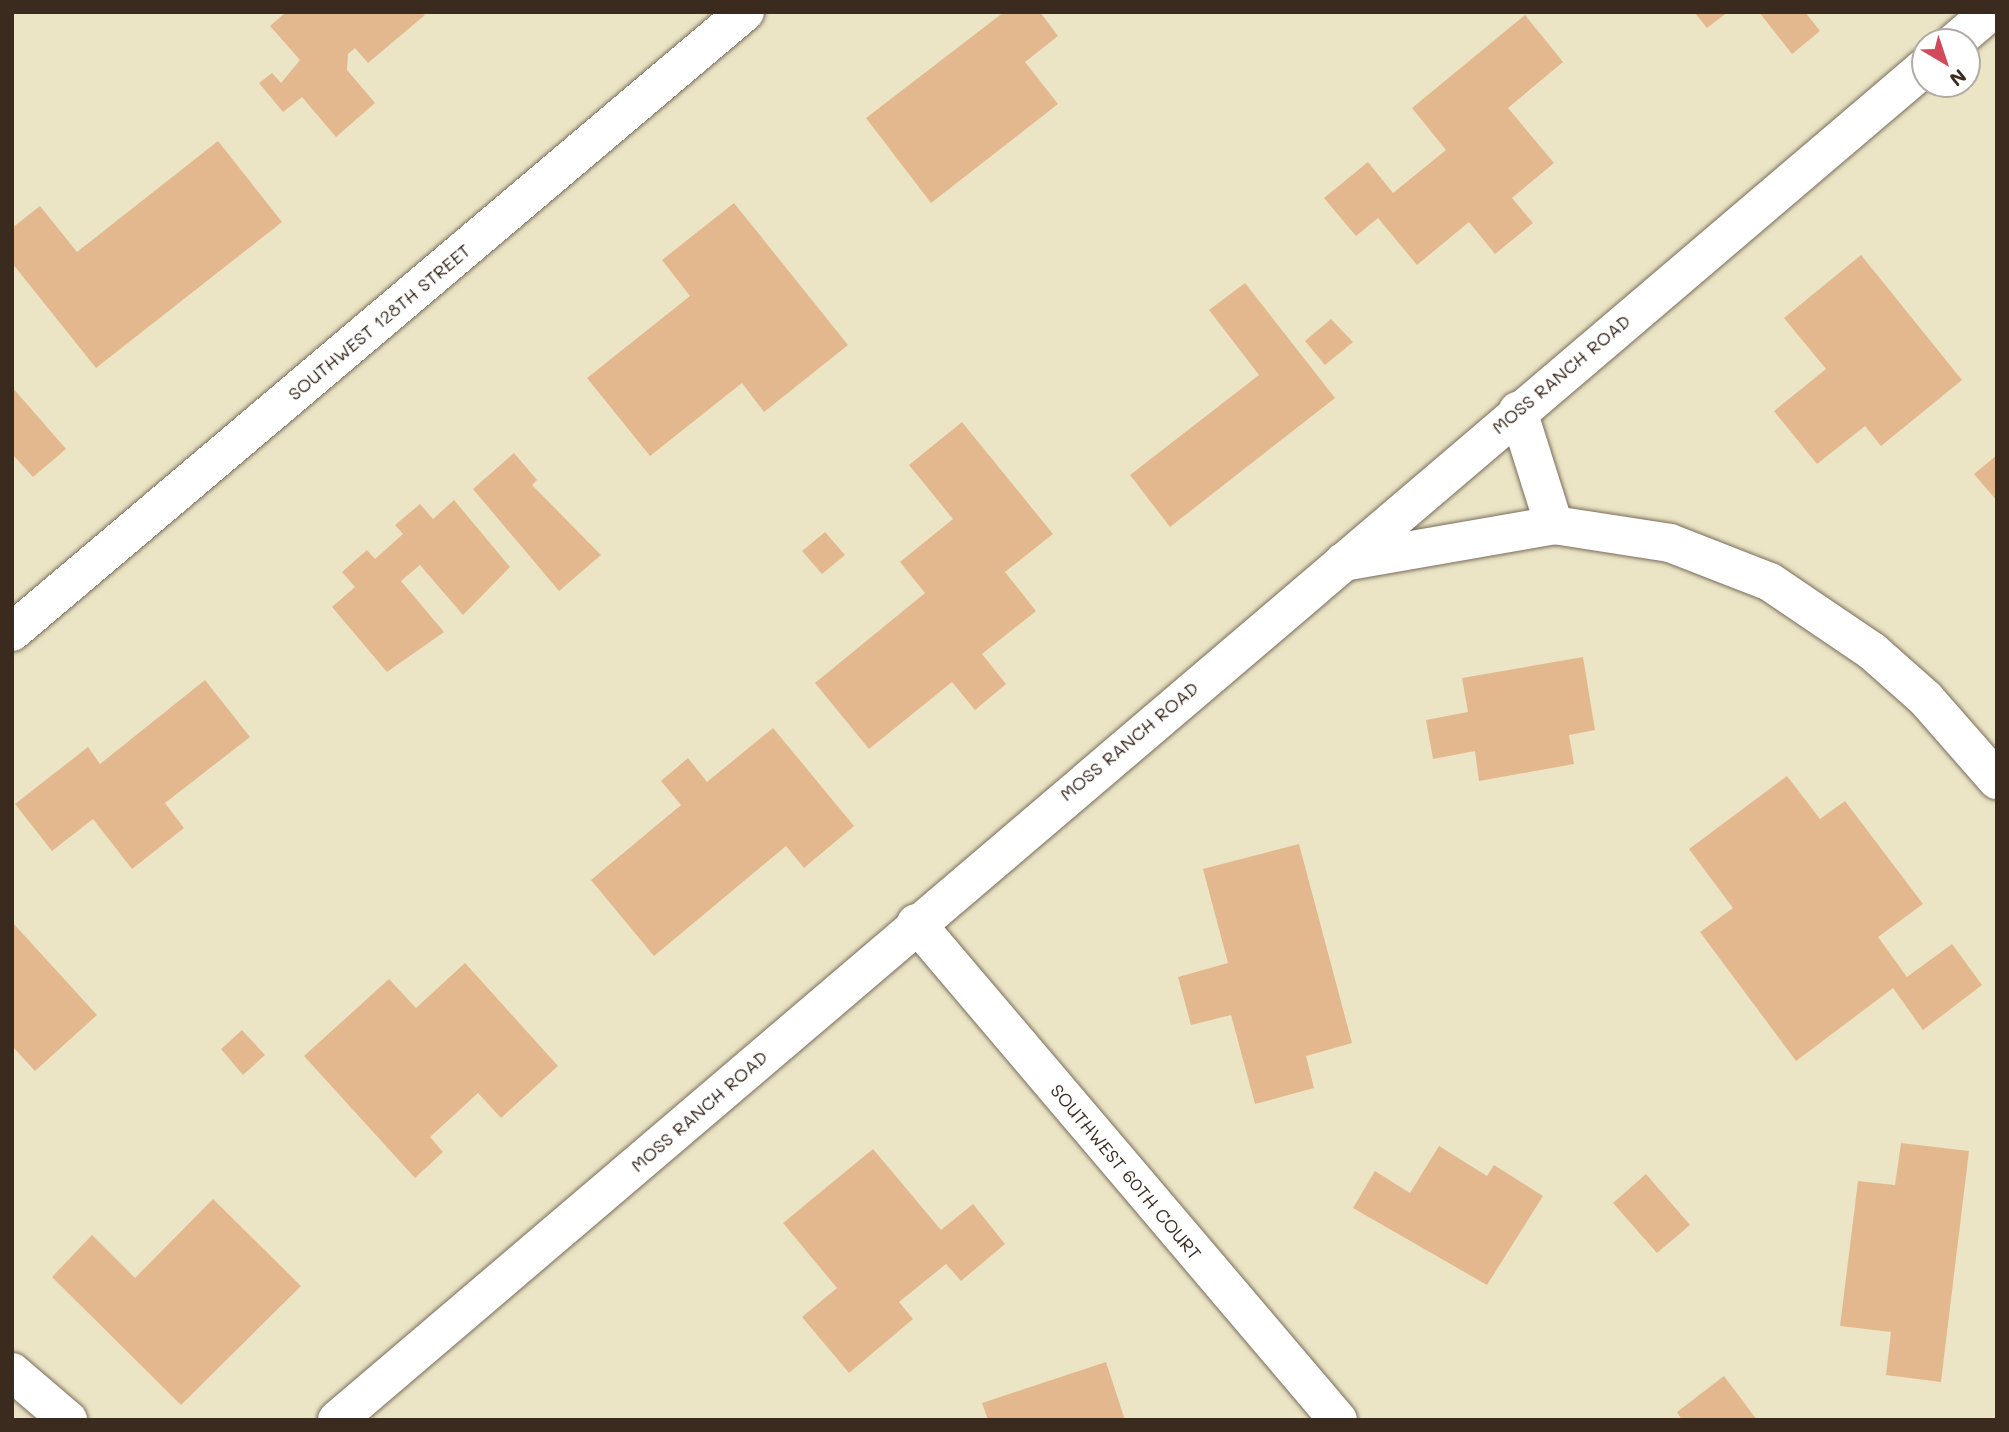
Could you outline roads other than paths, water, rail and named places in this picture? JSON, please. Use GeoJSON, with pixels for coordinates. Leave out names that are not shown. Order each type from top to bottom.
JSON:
{"type":"FeatureCollection","features":[{"type":"Feature","properties":{"kind":"street","name":"SOUTHWEST 128TH STREET"},"geometry":{"type":"LineString","coordinates":[[12,632],[745,12]]}},
{"type":"Feature","properties":{"kind":"street"},"geometry":{"type":"LineString","coordinates":[[1971,28],[1990,12]]}},
{"type":"Feature","properties":{"kind":"street","name":"MOSS RANCH ROAD"},"geometry":{"type":"LineString","coordinates":[[337,1420],[1337,564],[1911,79]]}},
{"type":"Feature","properties":{"kind":"street"},"geometry":{"type":"LineString","coordinates":[[1518,411],[1554,526]]}},
{"type":"Feature","properties":{"kind":"street"},"geometry":{"type":"LineString","coordinates":[[1337,564],[1554,526],[1670,544],[1770,582],[1872,650],[1926,699],[1997,780]]}},
{"type":"Feature","properties":{"kind":"street","name":"SOUTHWEST 60TH COURT"},"geometry":{"type":"LineString","coordinates":[[916,923],[1338,1420]]}},
{"type":"Feature","properties":{"kind":"street"},"geometry":{"type":"LineString","coordinates":[[12,1371],[68,1420]]}}]}
